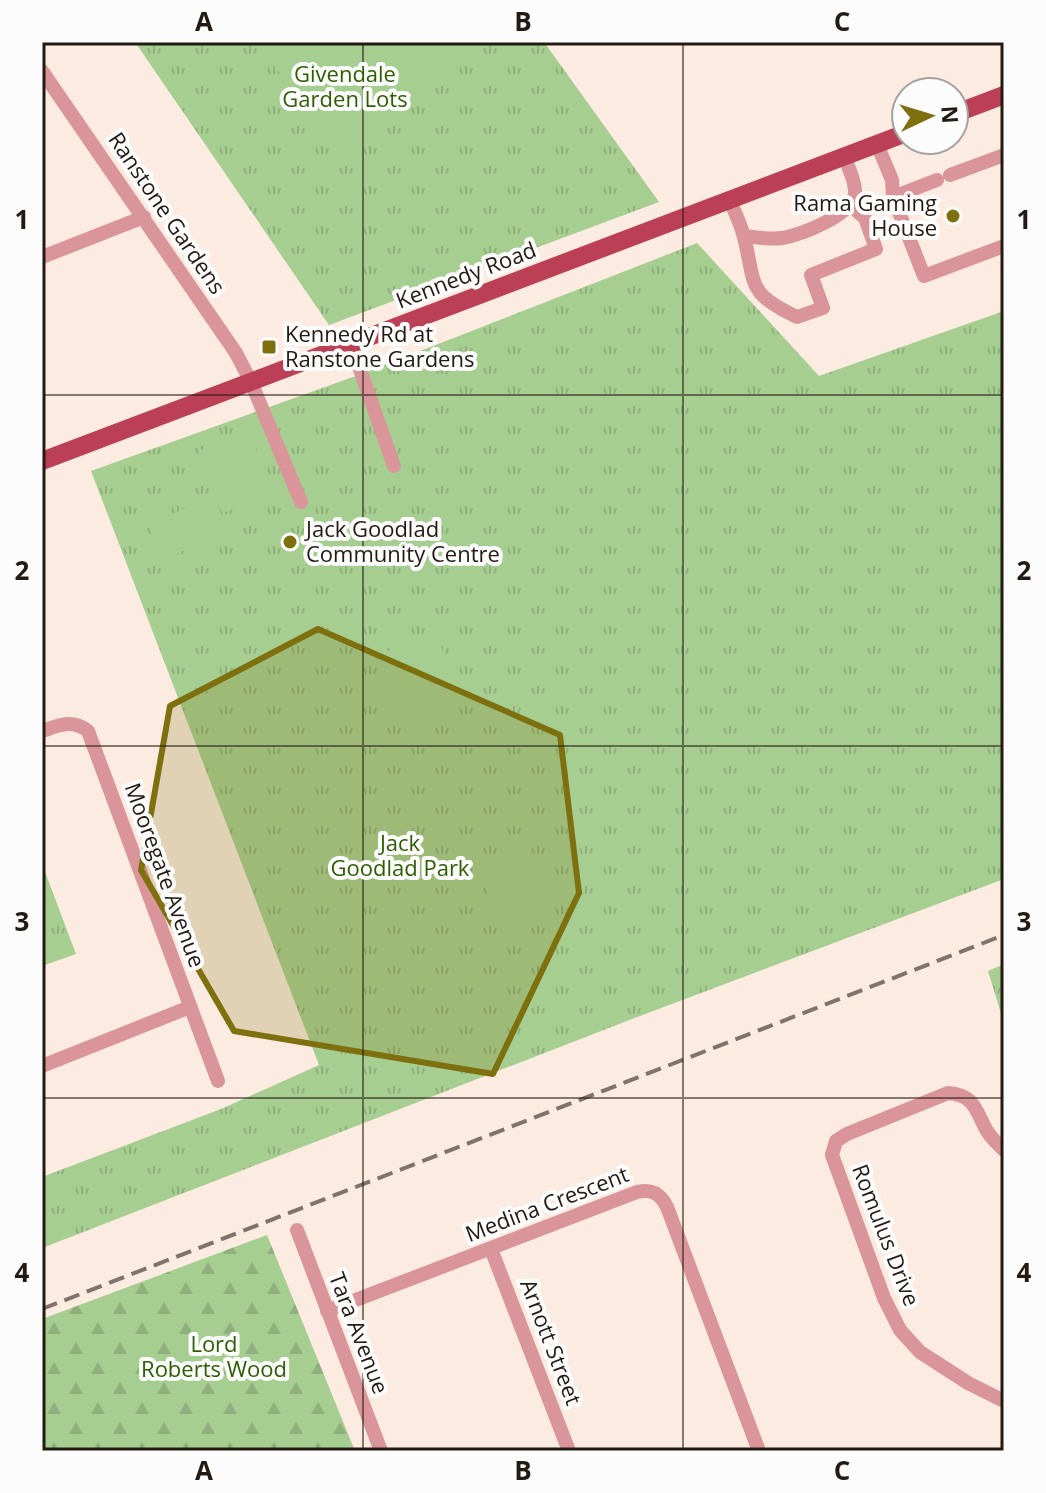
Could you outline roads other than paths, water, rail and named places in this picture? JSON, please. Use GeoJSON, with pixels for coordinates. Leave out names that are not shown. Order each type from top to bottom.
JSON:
{"type":"FeatureCollection","features":[{"type":"Feature","properties":{"kind":"main road"},"geometry":{"type":"LineString","coordinates":[[970,108],[1004,95]]}},
{"type":"Feature","properties":{"kind":"main road","name":"Kennedy Road"},"geometry":{"type":"LineString","coordinates":[[42,461],[890,139]]}},
{"type":"Feature","properties":{"kind":"street","name":"Ranstone Gardens"},"geometry":{"type":"LineString","coordinates":[[42,71],[236,353],[301,502]]}},
{"type":"Feature","properties":{"kind":"street"},"geometry":{"type":"LineString","coordinates":[[877,144],[892,180],[893,197],[924,276],[1004,246]]}},
{"type":"Feature","properties":{"kind":"street"},"geometry":{"type":"LineString","coordinates":[[893,197],[1004,155]]}},
{"type":"Feature","properties":{"kind":"street"},"geometry":{"type":"LineString","coordinates":[[744,236],[778,239],[798,235],[851,206],[855,185],[845,157]]}},
{"type":"Feature","properties":{"kind":"street"},"geometry":{"type":"LineString","coordinates":[[730,201],[744,236],[750,276],[758,292],[773,306],[797,317],[823,308],[811,275],[876,249],[865,218],[851,206]]}},
{"type":"Feature","properties":{"kind":"street"},"geometry":{"type":"LineString","coordinates":[[42,257],[144,217]]}},
{"type":"Feature","properties":{"kind":"street"},"geometry":{"type":"LineString","coordinates":[[351,344],[394,466]]}},
{"type":"Feature","properties":{"kind":"street","name":"Mooregate Avenue"},"geometry":{"type":"LineString","coordinates":[[42,731],[64,723],[78,724],[88,731],[218,1081]]}},
{"type":"Feature","properties":{"kind":"street"},"geometry":{"type":"LineString","coordinates":[[42,1066],[190,1007]]}},
{"type":"Feature","properties":{"kind":"street","name":"Romulus Drive"},"geometry":{"type":"LineString","coordinates":[[1004,1150],[989,1135],[971,1101],[961,1094],[948,1093],[847,1134],[836,1141],[832,1155],[884,1298],[900,1330],[920,1352],[968,1383],[1004,1401]]}},
{"type":"Feature","properties":{"kind":"street","name":"Medina Crescent"},"geometry":{"type":"LineString","coordinates":[[327,1311],[637,1192],[655,1192],[667,1207],[759,1451]]}},
{"type":"Feature","properties":{"kind":"street","name":"Tara Avenue"},"geometry":{"type":"LineString","coordinates":[[297,1230],[381,1451]]}},
{"type":"Feature","properties":{"kind":"street","name":"Arnott Street"},"geometry":{"type":"LineString","coordinates":[[491,1249],[569,1451]]}},
{"type":"Feature","properties":{"kind":"railway"},"geometry":{"type":"LineString","coordinates":[[42,1309],[1004,935]]}},
{"type":"Feature","properties":{"kind":"place","name":"Rama Gaming House"},"geometry":{"type":"Point","coordinates":[953,216]}},
{"type":"Feature","properties":{"kind":"place","name":"Kennedy Rd at Ranstone Gardens"},"geometry":{"type":"Point","coordinates":[269,347]}},
{"type":"Feature","properties":{"kind":"place","name":"Jack Goodlad Community Centre"},"geometry":{"type":"Point","coordinates":[290,542]}},
{"type":"Feature","properties":{"kind":"park label","name":"Givendale Garden Lots"},"geometry":{"type":"Point","coordinates":[345,86]}},
{"type":"Feature","properties":{"kind":"park label","name":"Jack Goodlad Park"},"geometry":{"type":"Point","coordinates":[400,856]}},
{"type":"Feature","properties":{"kind":"park label","name":"Lord Roberts Wood"},"geometry":{"type":"Point","coordinates":[214,1356]}}]}
